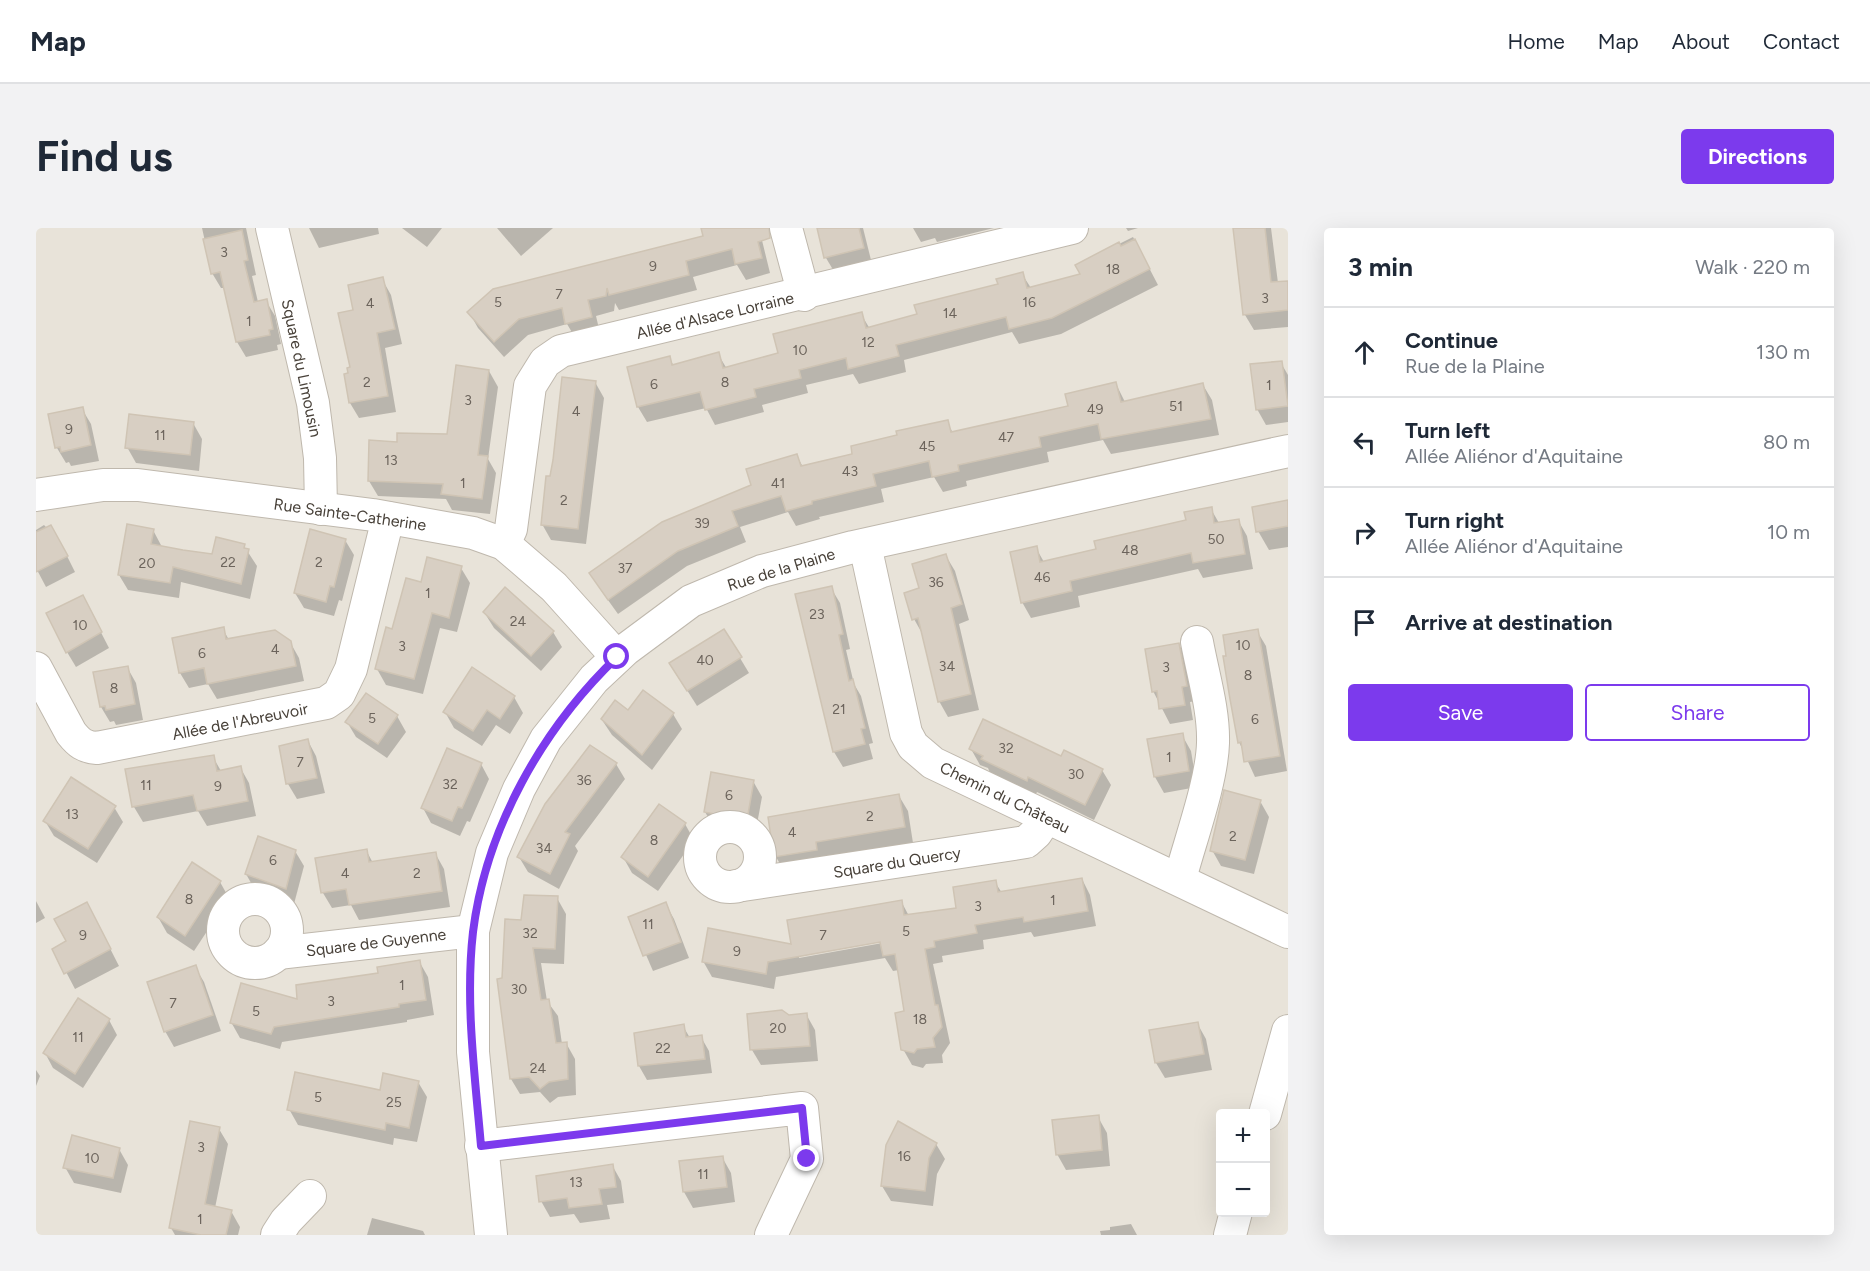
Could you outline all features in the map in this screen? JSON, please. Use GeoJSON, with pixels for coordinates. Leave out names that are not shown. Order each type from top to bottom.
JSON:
{"type":"FeatureCollection","features":[{"type":"Feature","properties":{"kind":"street","name":"Square du Limousin"},"geometry":{"type":"LineString","coordinates":[[272,228],[313,403],[320,458],[321,509]]}},
{"type":"Feature","properties":{"kind":"street"},"geometry":{"type":"LineString","coordinates":[[786,228],[804,295]]}},
{"type":"Feature","properties":{"kind":"street","name":"Allée d'Alsace Lorraine"},"geometry":{"type":"LineString","coordinates":[[504,544],[511,529],[530,386],[544,362],[561,351],[804,295],[1072,228]]}},
{"type":"Feature","properties":{"kind":"street","name":"Rue de la Plaine"},"geometry":{"type":"LineString","coordinates":[[491,1235],[473,1052],[473,931],[492,853],[519,789],[546,739],[594,679],[617,657],[691,602],[726,584],[762,571],[865,545],[1288,452]]}},
{"type":"Feature","properties":{"kind":"street","name":"Rue Sainte-Catherine"},"geometry":{"type":"LineString","coordinates":[[36,495],[103,485],[138,485],[388,518],[473,533],[504,544],[554,587],[617,657]]}},
{"type":"Feature","properties":{"kind":"street","name":"Allée de l'Abreuvoir"},"geometry":{"type":"LineString","coordinates":[[36,668],[71,733],[87,747],[109,746],[326,703],[339,694],[351,669],[388,518]]}},
{"type":"Feature","properties":{"kind":"street","name":"Chemin du Château"},"geometry":{"type":"LineString","coordinates":[[865,545],[906,733],[913,746],[933,763],[1288,932]]}},
{"type":"Feature","properties":{"kind":"street"},"geometry":{"type":"LineString","coordinates":[[1180,879],[1210,767],[1213,744],[1212,724],[1197,642]]}},
{"type":"Feature","properties":{"kind":"street","name":"Square du Quercy"},"geometry":{"type":"LineString","coordinates":[[736,886],[1026,842],[1046,818]]}},
{"type":"Feature","properties":{"kind":"street","name":"Square de Guyenne"},"geometry":{"type":"LineString","coordinates":[[278,953],[473,931]]}},
{"type":"Feature","properties":{"kind":"street"},"geometry":{"type":"LineString","coordinates":[[1265,1109],[1288,1031]]}},
{"type":"Feature","properties":{"kind":"street"},"geometry":{"type":"LineString","coordinates":[[481,1146],[802,1108],[807,1159],[771,1235]]}},
{"type":"Feature","properties":{"kind":"street"},"geometry":{"type":"LineString","coordinates":[[276,1235],[310,1196]]}},
{"type":"Feature","properties":{"kind":"street"},"geometry":{"type":"LineString","coordinates":[[1230,1235],[1235,1217]]}},
{"type":"Feature","properties":{"kind":"shaded area"},"geometry":{"type":"Polygon","coordinates":[[[36,228],[1288,228],[1288,1235],[36,1235],[36,228]]]}},
{"type":"Feature","properties":{"kind":"building"},"geometry":{"type":"Polygon","coordinates":[[[701,228],[769,228],[770,238],[758,242],[762,258],[735,264],[732,249],[686,261],[689,275],[609,295],[607,288],[606,296],[588,300],[592,317],[565,324],[562,308],[519,319],[494,342],[467,312],[493,289],[703,236],[701,228]]]}},
{"type":"Feature","properties":{"kind":"building"},"geometry":{"type":"Polygon","coordinates":[[[817,228],[859,228],[864,248],[824,258],[817,228]]]}},
{"type":"Feature","properties":{"kind":"building"},"geometry":{"type":"Polygon","coordinates":[[[1233,228],[1265,228],[1271,282],[1288,281],[1288,310],[1243,315],[1233,228]]]}},
{"type":"Feature","properties":{"kind":"building"},"geometry":{"type":"Polygon","coordinates":[[[242,230],[248,260],[244,261],[254,302],[267,299],[273,329],[269,330],[270,335],[236,342],[220,272],[211,274],[203,239],[242,230]]]}},
{"type":"Feature","properties":{"kind":"building"},"geometry":{"type":"Polygon","coordinates":[[[1135,239],[1150,269],[1052,318],[1009,329],[1006,317],[896,345],[899,356],[848,369],[846,358],[799,370],[801,378],[754,389],[756,397],[705,410],[700,392],[637,407],[627,367],[670,356],[672,365],[719,352],[723,368],[778,353],[773,334],[862,312],[866,328],[917,314],[914,305],[998,284],[996,279],[1023,272],[1027,288],[1080,274],[1075,265],[1119,242],[1121,246],[1135,239]]]}},
{"type":"Feature","properties":{"kind":"building"},"geometry":{"type":"Polygon","coordinates":[[[383,277],[395,329],[377,333],[388,396],[349,403],[344,374],[348,373],[347,368],[350,367],[338,313],[353,310],[348,285],[383,277]]]}},
{"type":"Feature","properties":{"kind":"building"},"geometry":{"type":"Polygon","coordinates":[[[1282,361],[1288,406],[1256,410],[1250,364],[1282,361]]]}},
{"type":"Feature","properties":{"kind":"building"},"geometry":{"type":"Polygon","coordinates":[[[456,365],[489,370],[478,455],[488,456],[482,499],[441,494],[443,484],[368,481],[369,440],[397,442],[397,433],[447,434],[456,365]]]}},
{"type":"Feature","properties":{"kind":"building"},"geometry":{"type":"Polygon","coordinates":[[[562,377],[596,381],[578,529],[541,525],[546,476],[550,476],[553,460],[562,377]]]}},
{"type":"Feature","properties":{"kind":"building"},"geometry":{"type":"Polygon","coordinates":[[[1116,382],[1121,402],[1203,383],[1211,419],[1101,439],[1098,424],[1039,437],[1041,447],[958,465],[959,471],[932,477],[929,461],[873,474],[876,486],[812,501],[812,504],[786,511],[781,496],[732,511],[738,526],[678,551],[608,600],[589,573],[662,522],[751,485],[746,469],[797,454],[801,466],[852,454],[851,446],[897,435],[896,431],[948,420],[951,432],[1068,406],[1065,394],[1116,382]]]}},
{"type":"Feature","properties":{"kind":"building"},"geometry":{"type":"Polygon","coordinates":[[[83,407],[91,445],[61,452],[60,447],[55,448],[48,414],[83,407]]]}},
{"type":"Feature","properties":{"kind":"building"},"geometry":{"type":"Polygon","coordinates":[[[129,414],[194,422],[190,455],[125,448],[129,414]]]}},
{"type":"Feature","properties":{"kind":"building"},"geometry":{"type":"Polygon","coordinates":[[[1288,500],[1288,526],[1256,532],[1252,507],[1288,500]]]}},
{"type":"Feature","properties":{"kind":"building"},"geometry":{"type":"Polygon","coordinates":[[[1212,507],[1214,523],[1239,519],[1245,554],[1193,563],[1191,553],[1070,581],[1072,591],[1021,603],[1010,552],[1037,546],[1040,562],[1096,549],[1094,541],[1186,520],[1184,512],[1212,507]]]}},
{"type":"Feature","properties":{"kind":"building"},"geometry":{"type":"Polygon","coordinates":[[[127,524],[154,529],[151,544],[183,550],[212,554],[216,537],[245,544],[244,548],[249,549],[241,584],[173,567],[170,583],[118,575],[127,524]]]}},
{"type":"Feature","properties":{"kind":"building"},"geometry":{"type":"Polygon","coordinates":[[[51,525],[68,556],[36,572],[36,532],[51,525]]]}},
{"type":"Feature","properties":{"kind":"building"},"geometry":{"type":"Polygon","coordinates":[[[310,529],[346,539],[334,587],[330,586],[326,602],[294,593],[310,529]]]}},
{"type":"Feature","properties":{"kind":"building"},"geometry":{"type":"Polygon","coordinates":[[[946,554],[962,604],[951,608],[971,694],[938,702],[918,618],[912,620],[904,593],[919,588],[912,564],[946,554]]]}},
{"type":"Feature","properties":{"kind":"building"},"geometry":{"type":"Polygon","coordinates":[[[427,557],[462,566],[449,618],[432,613],[414,679],[375,669],[386,627],[392,629],[406,578],[421,582],[427,557]]]}},
{"type":"Feature","properties":{"kind":"building"},"geometry":{"type":"Polygon","coordinates":[[[832,586],[843,634],[839,635],[849,681],[853,679],[865,728],[861,729],[865,744],[833,752],[795,594],[832,586]]]}},
{"type":"Feature","properties":{"kind":"building"},"geometry":{"type":"Polygon","coordinates":[[[505,587],[554,631],[531,656],[483,612],[505,587]]]}},
{"type":"Feature","properties":{"kind":"building"},"geometry":{"type":"Polygon","coordinates":[[[83,595],[102,632],[66,653],[46,613],[83,595]]]}},
{"type":"Feature","properties":{"kind":"building"},"geometry":{"type":"Polygon","coordinates":[[[224,627],[226,639],[275,630],[291,641],[296,666],[207,684],[204,668],[179,673],[172,638],[224,627]]]}},
{"type":"Feature","properties":{"kind":"building"},"geometry":{"type":"Polygon","coordinates":[[[724,629],[742,657],[687,691],[669,663],[724,629]]]}},
{"type":"Feature","properties":{"kind":"building"},"geometry":{"type":"Polygon","coordinates":[[[1258,629],[1280,756],[1244,762],[1230,699],[1223,656],[1226,656],[1223,635],[1258,629]]]}},
{"type":"Feature","properties":{"kind":"building"},"geometry":{"type":"Polygon","coordinates":[[[1179,643],[1187,686],[1182,687],[1185,705],[1159,709],[1157,691],[1152,692],[1145,649],[1179,643]]]}},
{"type":"Feature","properties":{"kind":"building"},"geometry":{"type":"Polygon","coordinates":[[[128,666],[135,704],[106,710],[105,706],[100,707],[93,672],[128,666]]]}},
{"type":"Feature","properties":{"kind":"building"},"geometry":{"type":"Polygon","coordinates":[[[472,667],[515,696],[500,719],[487,710],[473,731],[443,712],[472,667]]]}},
{"type":"Feature","properties":{"kind":"building"},"geometry":{"type":"Polygon","coordinates":[[[643,690],[674,713],[642,755],[601,719],[615,700],[628,710],[643,690]]]}},
{"type":"Feature","properties":{"kind":"building"},"geometry":{"type":"Polygon","coordinates":[[[366,693],[398,715],[378,744],[345,722],[366,693]]]}},
{"type":"Feature","properties":{"kind":"building"},"geometry":{"type":"Polygon","coordinates":[[[983,719],[1061,756],[1064,750],[1103,769],[1085,805],[1028,777],[1027,781],[981,759],[983,756],[969,749],[983,719]]]}},
{"type":"Feature","properties":{"kind":"building"},"geometry":{"type":"Polygon","coordinates":[[[1183,733],[1189,771],[1154,777],[1147,739],[1183,733]]]}},
{"type":"Feature","properties":{"kind":"building"},"geometry":{"type":"Polygon","coordinates":[[[308,739],[317,778],[286,784],[279,746],[308,739]]]}},
{"type":"Feature","properties":{"kind":"building"},"geometry":{"type":"Polygon","coordinates":[[[590,745],[617,763],[565,832],[570,834],[550,874],[517,857],[545,804],[590,745]]]}},
{"type":"Feature","properties":{"kind":"building"},"geometry":{"type":"Polygon","coordinates":[[[447,748],[482,763],[462,808],[458,807],[452,821],[421,808],[447,748]]]}},
{"type":"Feature","properties":{"kind":"building"},"geometry":{"type":"Polygon","coordinates":[[[214,755],[217,771],[241,766],[248,801],[197,811],[193,795],[132,807],[125,769],[214,755]]]}},
{"type":"Feature","properties":{"kind":"building"},"geometry":{"type":"Polygon","coordinates":[[[711,772],[754,780],[747,820],[704,812],[711,772]]]}},
{"type":"Feature","properties":{"kind":"building"},"geometry":{"type":"Polygon","coordinates":[[[71,777],[116,806],[88,849],[43,821],[71,777]]]}},
{"type":"Feature","properties":{"kind":"building"},"geometry":{"type":"Polygon","coordinates":[[[1224,790],[1261,800],[1245,860],[1210,851],[1224,790]]]}},
{"type":"Feature","properties":{"kind":"building"},"geometry":{"type":"Polygon","coordinates":[[[899,794],[905,827],[816,842],[817,850],[774,857],[768,817],[899,794]]]}},
{"type":"Feature","properties":{"kind":"building"},"geometry":{"type":"Polygon","coordinates":[[[659,804],[686,823],[648,877],[621,857],[659,804]]]}},
{"type":"Feature","properties":{"kind":"building"},"geometry":{"type":"Polygon","coordinates":[[[258,836],[296,850],[286,889],[245,874],[258,836]]]}},
{"type":"Feature","properties":{"kind":"building"},"geometry":{"type":"Polygon","coordinates":[[[367,849],[369,862],[436,852],[442,891],[349,905],[346,889],[321,893],[315,858],[367,849]]]}},
{"type":"Feature","properties":{"kind":"building"},"geometry":{"type":"Polygon","coordinates":[[[192,862],[221,881],[185,936],[157,917],[192,862]]]}},
{"type":"Feature","properties":{"kind":"building"},"geometry":{"type":"Polygon","coordinates":[[[1082,878],[1088,911],[1024,922],[1023,917],[975,925],[977,933],[934,941],[935,947],[925,949],[935,1005],[938,1005],[942,1027],[933,1038],[935,1047],[917,1049],[914,1053],[901,1050],[895,1013],[904,1011],[895,954],[883,956],[880,942],[768,962],[766,974],[702,962],[708,928],[791,944],[787,920],[902,900],[904,915],[956,908],[953,887],[996,880],[998,892],[1082,878]]]}},
{"type":"Feature","properties":{"kind":"building"},"geometry":{"type":"Polygon","coordinates":[[[524,895],[558,896],[555,949],[533,948],[541,1000],[549,999],[556,1043],[567,1042],[568,1079],[549,1082],[540,1089],[529,1077],[510,1079],[497,979],[502,978],[505,919],[521,920],[524,895]]]}},
{"type":"Feature","properties":{"kind":"building"},"geometry":{"type":"Polygon","coordinates":[[[87,902],[111,949],[64,974],[52,949],[66,941],[54,919],[87,902]]]}},
{"type":"Feature","properties":{"kind":"building"},"geometry":{"type":"Polygon","coordinates":[[[666,902],[681,942],[643,956],[628,917],[666,902]]]}},
{"type":"Feature","properties":{"kind":"building"},"geometry":{"type":"Polygon","coordinates":[[[420,960],[426,1000],[399,1004],[399,1007],[274,1027],[271,1034],[230,1023],[241,983],[297,999],[296,985],[378,973],[377,967],[420,960]]]}},
{"type":"Feature","properties":{"kind":"building"},"geometry":{"type":"Polygon","coordinates":[[[196,965],[213,1015],[164,1032],[147,982],[196,965]]]}},
{"type":"Feature","properties":{"kind":"building"},"geometry":{"type":"Polygon","coordinates":[[[78,998],[110,1019],[75,1074],[43,1053],[78,998]]]}},
{"type":"Feature","properties":{"kind":"building"},"geometry":{"type":"Polygon","coordinates":[[[782,1010],[789,1015],[807,1013],[810,1046],[750,1050],[747,1014],[782,1010]]]}},
{"type":"Feature","properties":{"kind":"building"},"geometry":{"type":"Polygon","coordinates":[[[1198,1022],[1204,1054],[1155,1063],[1149,1030],[1198,1022]]]}},
{"type":"Feature","properties":{"kind":"building"},"geometry":{"type":"Polygon","coordinates":[[[684,1024],[686,1037],[702,1035],[705,1059],[638,1066],[634,1033],[684,1024]]]}},
{"type":"Feature","properties":{"kind":"building"},"geometry":{"type":"Polygon","coordinates":[[[295,1072],[380,1090],[383,1073],[419,1081],[409,1128],[386,1123],[385,1130],[287,1110],[295,1072]]]}},
{"type":"Feature","properties":{"kind":"building"},"geometry":{"type":"Polygon","coordinates":[[[1099,1115],[1102,1150],[1056,1155],[1052,1120],[1099,1115]]]}},
{"type":"Feature","properties":{"kind":"building"},"geometry":{"type":"Polygon","coordinates":[[[190,1121],[220,1127],[205,1204],[232,1210],[226,1235],[201,1235],[169,1228],[190,1121]]]}},
{"type":"Feature","properties":{"kind":"building"},"geometry":{"type":"Polygon","coordinates":[[[898,1121],[937,1143],[929,1158],[925,1191],[881,1186],[886,1145],[898,1121]]]}},
{"type":"Feature","properties":{"kind":"building"},"geometry":{"type":"Polygon","coordinates":[[[72,1135],[120,1148],[113,1178],[63,1168],[72,1135]]]}},
{"type":"Feature","properties":{"kind":"building"},"geometry":{"type":"Polygon","coordinates":[[[723,1156],[727,1187],[683,1192],[679,1161],[723,1156]]]}},
{"type":"Feature","properties":{"kind":"building"},"geometry":{"type":"Polygon","coordinates":[[[613,1164],[616,1187],[599,1189],[602,1204],[569,1208],[567,1198],[539,1202],[536,1176],[613,1164]]]}},
{"type":"Feature","properties":{"kind":"route"},"geometry":{"type":"LineString","coordinates":[[617,657],[594,679],[546,739],[510,808],[492,853],[484,881],[473,931],[472,953],[473,1052],[481,1146],[498,1146],[802,1108],[807,1159]]}}]}
